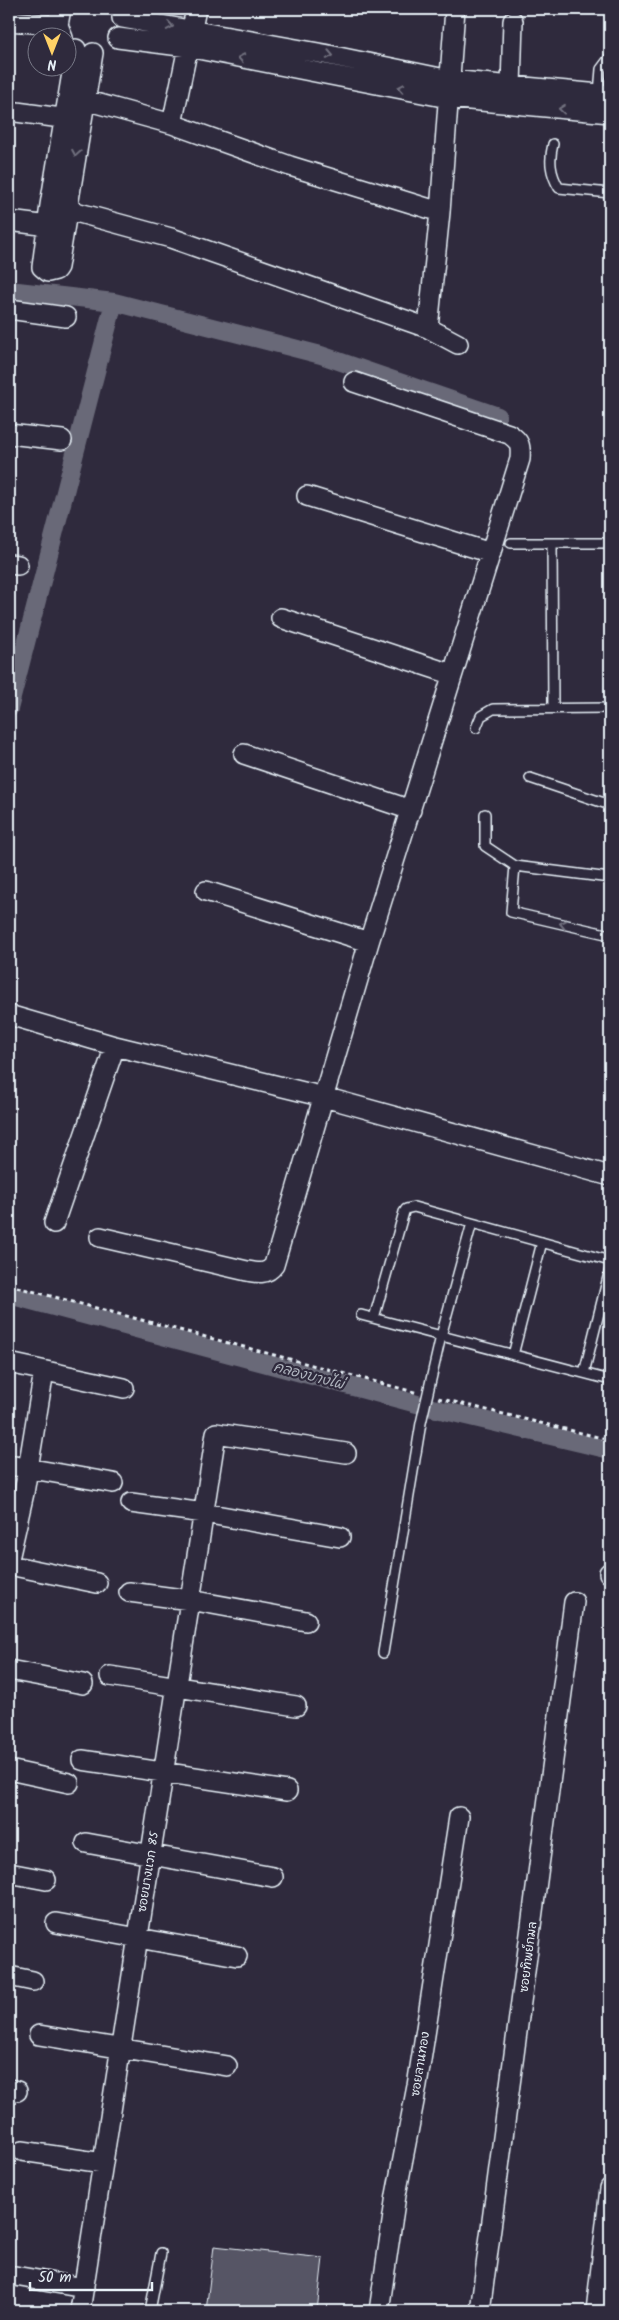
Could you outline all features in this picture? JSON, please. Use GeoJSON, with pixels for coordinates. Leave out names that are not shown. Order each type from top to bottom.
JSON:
{"type":"FeatureCollection","features":[{"type":"Feature","properties":{"kind":"street"},"geometry":{"type":"LineString","coordinates":[[172,124],[196,9]]}},
{"type":"Feature","properties":{"kind":"street"},"geometry":{"type":"LineString","coordinates":[[428,328],[440,212],[455,9]]}},
{"type":"Feature","properties":{"kind":"street"},"geometry":{"type":"LineString","coordinates":[[118,38],[121,14],[190,38],[449,89],[610,113]]}},
{"type":"Feature","properties":{"kind":"street"},"geometry":{"type":"LineString","coordinates":[[9,21],[37,28]]}},
{"type":"Feature","properties":{"kind":"street"},"geometry":{"type":"LineString","coordinates":[[511,86],[513,21]]}},
{"type":"Feature","properties":{"kind":"street"},"geometry":{"type":"LineString","coordinates":[[78,40],[103,51],[118,38],[190,38]]}},
{"type":"Feature","properties":{"kind":"street"},"geometry":{"type":"LineString","coordinates":[[73,120],[85,100],[78,70]]}},
{"type":"Feature","properties":{"kind":"street"},"geometry":{"type":"LineString","coordinates":[[9,221],[55,227],[73,120],[72,78]]}},
{"type":"Feature","properties":{"kind":"street"},"geometry":{"type":"LineString","coordinates":[[449,89],[511,86],[604,94]]}},
{"type":"Feature","properties":{"kind":"street"},"geometry":{"type":"LineString","coordinates":[[85,100],[172,124],[290,166],[440,212]]}},
{"type":"Feature","properties":{"kind":"street"},"geometry":{"type":"LineString","coordinates":[[9,111],[73,120]]}},
{"type":"Feature","properties":{"kind":"street"},"geometry":{"type":"LineString","coordinates":[[58,207],[171,238],[428,328],[458,344]]}},
{"type":"Feature","properties":{"kind":"street"},"geometry":{"type":"LineString","coordinates":[[9,309],[66,318]]}},
{"type":"Feature","properties":{"kind":"street"},"geometry":{"type":"LineString","coordinates":[[100,1237],[260,1273],[270,1270],[274,1265],[369,942],[411,810],[451,674],[492,553],[520,459],[521,447],[518,440],[510,434],[354,382]]}},
{"type":"Feature","properties":{"kind":"street"},"geometry":{"type":"LineString","coordinates":[[9,434],[62,440]]}},
{"type":"Feature","properties":{"kind":"street"},"geometry":{"type":"LineString","coordinates":[[307,496],[492,553]]}},
{"type":"Feature","properties":{"kind":"street"},"geometry":{"type":"LineString","coordinates":[[281,618],[451,674]]}},
{"type":"Feature","properties":{"kind":"street"},"geometry":{"type":"LineString","coordinates":[[244,754],[411,810]]}},
{"type":"Feature","properties":{"kind":"street"},"geometry":{"type":"LineString","coordinates":[[206,892],[369,942]]}},
{"type":"Feature","properties":{"kind":"street"},"geometry":{"type":"LineString","coordinates":[[9,1015],[115,1046],[324,1097],[610,1176]]}},
{"type":"Feature","properties":{"kind":"street"},"geometry":{"type":"LineString","coordinates":[[54,1223],[115,1046]]}},
{"type":"Feature","properties":{"kind":"street"},"geometry":{"type":"LineString","coordinates":[[9,1364],[124,1388]]}},
{"type":"Feature","properties":{"kind":"street"},"geometry":{"type":"LineString","coordinates":[[9,1560],[28,1468],[44,1371]]}},
{"type":"Feature","properties":{"kind":"street","name":"ซอยบางแวก 85"},"geometry":{"type":"LineString","coordinates":[[80,2311],[216,1433],[346,1453]]}},
{"type":"Feature","properties":{"kind":"street"},"geometry":{"type":"LineString","coordinates":[[9,1465],[113,1483]]}},
{"type":"Feature","properties":{"kind":"street"},"geometry":{"type":"LineString","coordinates":[[131,1503],[204,1513],[340,1537]]}},
{"type":"Feature","properties":{"kind":"street"},"geometry":{"type":"LineString","coordinates":[[9,1565],[97,1583]]}},
{"type":"Feature","properties":{"kind":"street"},"geometry":{"type":"LineString","coordinates":[[129,1592],[190,1600],[306,1621]]}},
{"type":"Feature","properties":{"kind":"street","name":"ซอยทิพย์กมล"},"geometry":{"type":"LineString","coordinates":[[480,2311],[574,1602]]}},
{"type":"Feature","properties":{"kind":"street"},"geometry":{"type":"LineString","coordinates":[[9,1670],[83,1684]]}},
{"type":"Feature","properties":{"kind":"street"},"geometry":{"type":"LineString","coordinates":[[110,1676],[296,1706]]}},
{"type":"Feature","properties":{"kind":"street"},"geometry":{"type":"LineString","coordinates":[[82,1760],[287,1791]]}},
{"type":"Feature","properties":{"kind":"street"},"geometry":{"type":"LineString","coordinates":[[9,1770],[69,1782]]}},
{"type":"Feature","properties":{"kind":"street","name":"ซอยลานทอง"},"geometry":{"type":"LineString","coordinates":[[379,2311],[396,2195],[417,2086],[459,1817]]}},
{"type":"Feature","properties":{"kind":"street"},"geometry":{"type":"LineString","coordinates":[[86,1843],[273,1877]]}},
{"type":"Feature","properties":{"kind":"street"},"geometry":{"type":"LineString","coordinates":[[9,1873],[46,1880]]}},
{"type":"Feature","properties":{"kind":"street"},"geometry":{"type":"LineString","coordinates":[[56,1923],[237,1956]]}},
{"type":"Feature","properties":{"kind":"street"},"geometry":{"type":"LineString","coordinates":[[9,1976],[33,1981]]}},
{"type":"Feature","properties":{"kind":"street"},"geometry":{"type":"LineString","coordinates":[[39,2035],[227,2066]]}},
{"type":"Feature","properties":{"kind":"street"},"geometry":{"type":"LineString","coordinates":[[22,2151],[103,2163]]}},
{"type":"Feature","properties":{"kind":"street"},"geometry":{"type":"LineString","coordinates":[[596,2311],[610,2188]]}},
{"type":"Feature","properties":{"kind":"street"},"geometry":{"type":"LineString","coordinates":[[15,2276],[84,2288]]}},
{"type":"Feature","properties":{"kind":"lane"},"geometry":{"type":"LineString","coordinates":[[604,94],[601,69],[610,57]]}},
{"type":"Feature","properties":{"kind":"lane"},"geometry":{"type":"LineString","coordinates":[[553,144],[549,161],[554,181],[559,188],[610,193]]}},
{"type":"Feature","properties":{"kind":"lane"},"geometry":{"type":"LineString","coordinates":[[510,543],[610,543]]}},
{"type":"Feature","properties":{"kind":"lane"},"geometry":{"type":"LineString","coordinates":[[552,544],[553,708]]}},
{"type":"Feature","properties":{"kind":"lane"},"geometry":{"type":"LineString","coordinates":[[476,728],[481,716],[493,709],[610,708]]}},
{"type":"Feature","properties":{"kind":"lane"},"geometry":{"type":"LineString","coordinates":[[530,778],[610,805]]}},
{"type":"Feature","properties":{"kind":"lane"},"geometry":{"type":"LineString","coordinates":[[485,814],[485,846],[515,866],[610,878]]}},
{"type":"Feature","properties":{"kind":"lane"},"geometry":{"type":"LineString","coordinates":[[515,866],[511,912],[610,935]]}},
{"type":"Feature","properties":{"kind":"lane"},"geometry":{"type":"LineString","coordinates":[[374,1318],[406,1209],[414,1207],[610,1261]]}},
{"type":"Feature","properties":{"kind":"lane"},"geometry":{"type":"LineString","coordinates":[[383,1653],[427,1393],[472,1223]]}},
{"type":"Feature","properties":{"kind":"lane"},"geometry":{"type":"LineString","coordinates":[[514,1354],[542,1242]]}},
{"type":"Feature","properties":{"kind":"lane"},"geometry":{"type":"LineString","coordinates":[[584,1373],[610,1269]]}},
{"type":"Feature","properties":{"kind":"lane"},"geometry":{"type":"LineString","coordinates":[[361,1315],[610,1380]]}},
{"type":"Feature","properties":{"kind":"lane"},"geometry":{"type":"LineString","coordinates":[[150,2311],[160,2253]]}},
{"type":"Feature","properties":{"kind":"path"},"geometry":{"type":"LineString","coordinates":[[9,1285],[610,1440]]}},
{"type":"Feature","properties":{"kind":"building"},"geometry":{"type":"Polygon","coordinates":[[[214,2246],[323,2258],[317,2311],[206,2311],[214,2246]]]}},
{"type":"Feature","properties":{"kind":"waterway"},"geometry":{"type":"LineString","coordinates":[[9,290],[114,302],[321,355],[498,416]]}},
{"type":"Feature","properties":{"kind":"waterway"},"geometry":{"type":"LineString","coordinates":[[9,709],[114,302]]}},
{"type":"Feature","properties":{"kind":"waterway","name":"คลองบางไผ่"},"geometry":{"type":"LineString","coordinates":[[9,1295],[432,1408],[610,1450]]}}]}
